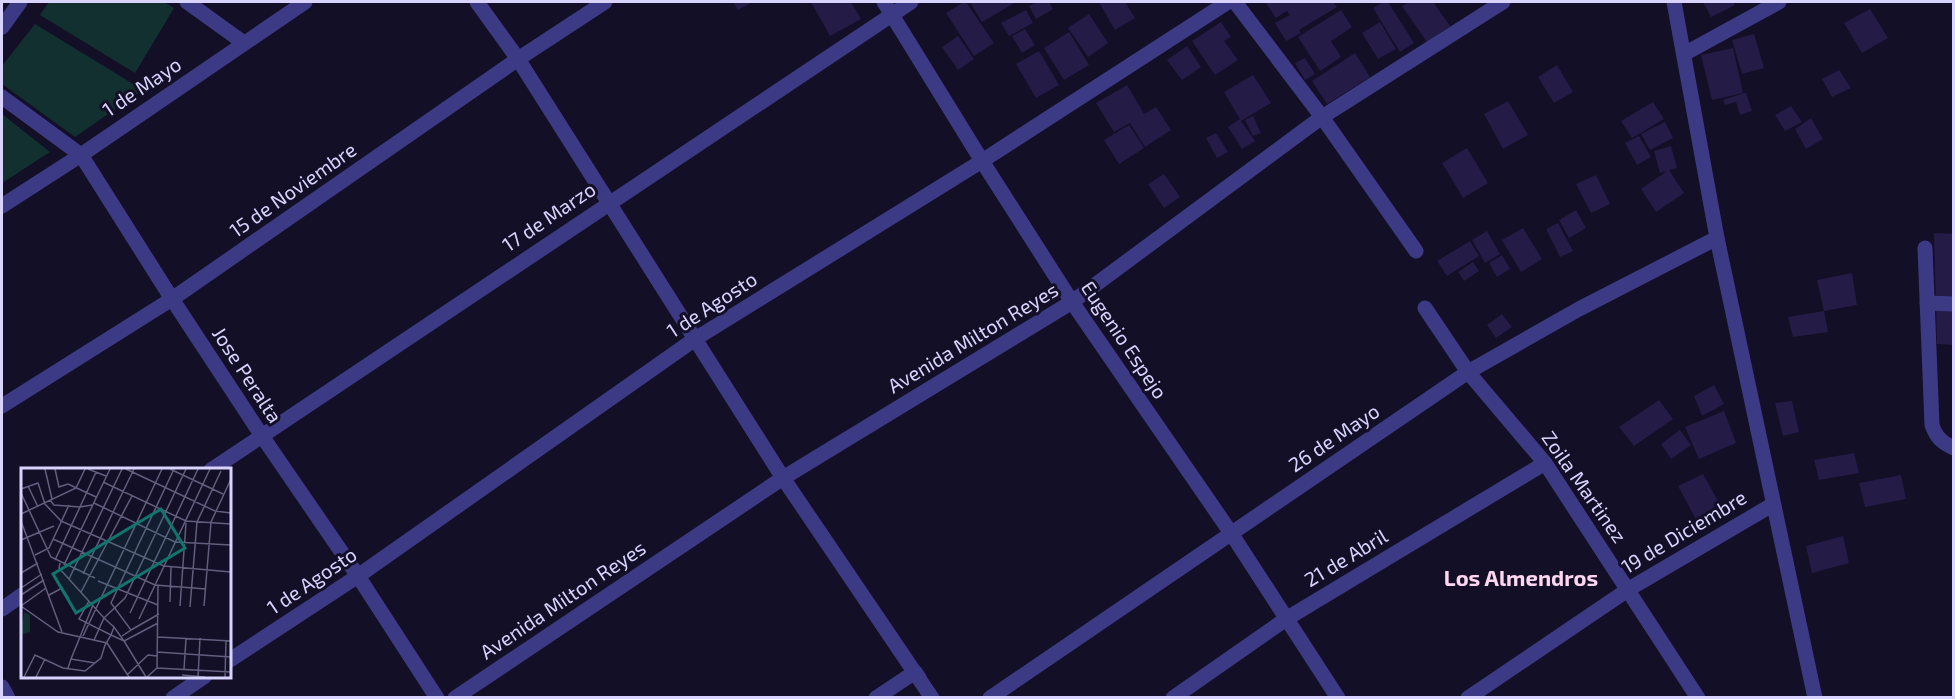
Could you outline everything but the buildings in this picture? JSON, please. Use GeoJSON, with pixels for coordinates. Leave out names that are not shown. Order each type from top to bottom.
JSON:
{"type":"FeatureCollection","features":[{"type":"Feature","properties":{"kind":"street"},"geometry":{"type":"LineString","coordinates":[[2,27],[20,2]]}},
{"type":"Feature","properties":{"kind":"street"},"geometry":{"type":"LineString","coordinates":[[187,2],[244,43]]}},
{"type":"Feature","properties":{"kind":"street","name":"1 de Mayo"},"geometry":{"type":"LineString","coordinates":[[2,206],[305,2]]}},
{"type":"Feature","properties":{"kind":"street"},"geometry":{"type":"LineString","coordinates":[[477,2],[518,59],[783,478],[933,698]]}},
{"type":"Feature","properties":{"kind":"street","name":"15 de Noviembre"},"geometry":{"type":"LineString","coordinates":[[2,406],[172,299],[518,59],[605,2]]}},
{"type":"Feature","properties":{"kind":"street","name":"17 de Marzo"},"geometry":{"type":"LineString","coordinates":[[214,468],[609,202],[889,8],[911,2]]}},
{"type":"Feature","properties":{"kind":"street","name":"1 de Agosto"},"geometry":{"type":"LineString","coordinates":[[231,659],[358,576],[695,339],[982,161],[1228,2]]}},
{"type":"Feature","properties":{"kind":"street"},"geometry":{"type":"LineString","coordinates":[[1235,2],[1322,117],[1416,251]]}},
{"type":"Feature","properties":{"kind":"street","name":"Avenida Milton Reyes"},"geometry":{"type":"LineString","coordinates":[[456,698],[783,478],[1072,302],[1322,117],[1503,2]]}},
{"type":"Feature","properties":{"kind":"street"},"geometry":{"type":"LineString","coordinates":[[1674,2],[1717,238],[1772,505],[1815,698]]}},
{"type":"Feature","properties":{"kind":"street"},"geometry":{"type":"LineString","coordinates":[[1684,54],[1779,2]]}},
{"type":"Feature","properties":{"kind":"street","name":"Eugenio Espejo"},"geometry":{"type":"LineString","coordinates":[[889,8],[982,161],[1072,302],[1232,533],[1338,698]]}},
{"type":"Feature","properties":{"kind":"street","name":"Jose Peralta"},"geometry":{"type":"LineString","coordinates":[[2,98],[81,154],[172,299],[437,698]]}},
{"type":"Feature","properties":{"kind":"street","name":"26 de Mayo"},"geometry":{"type":"LineString","coordinates":[[990,698],[1468,372],[1579,309],[1717,238]]}},
{"type":"Feature","properties":{"kind":"street"},"geometry":{"type":"LineString","coordinates":[[1924,248],[1932,425],[1934,434],[1953,448]]}},
{"type":"Feature","properties":{"kind":"street"},"geometry":{"type":"LineString","coordinates":[[1927,303],[1953,304]]}},
{"type":"Feature","properties":{"kind":"street","name":"Zoila Martinez"},"geometry":{"type":"LineString","coordinates":[[1425,308],[1468,372],[1545,463],[1698,698]]}},
{"type":"Feature","properties":{"kind":"street","name":"21 de Abril"},"geometry":{"type":"LineString","coordinates":[[1173,698],[1286,619],[1545,463]]}},
{"type":"Feature","properties":{"kind":"street","name":"19 de Diciembre"},"geometry":{"type":"LineString","coordinates":[[1468,698],[1629,589],[1772,505]]}},
{"type":"Feature","properties":{"kind":"street"},"geometry":{"type":"LineString","coordinates":[[2,609],[21,596]]}},
{"type":"Feature","properties":{"kind":"street"},"geometry":{"type":"LineString","coordinates":[[876,698],[915,672]]}},
{"type":"Feature","properties":{"kind":"street"},"geometry":{"type":"LineString","coordinates":[[173,698],[202,678]]}},
{"type":"Feature","properties":{"kind":"street"},"geometry":{"type":"LineString","coordinates":[[2,687],[8,698]]}},
{"type":"Feature","properties":{"kind":"green space"},"geometry":{"type":"Polygon","coordinates":[[[49,2],[164,2],[174,8],[135,73],[40,15],[49,2]]]}},
{"type":"Feature","properties":{"kind":"green space"},"geometry":{"type":"Polygon","coordinates":[[[35,24],[143,90],[75,137],[2,84],[2,66],[35,24]]]}},
{"type":"Feature","properties":{"kind":"green space"},"geometry":{"type":"Polygon","coordinates":[[[2,114],[50,152],[2,183],[2,114]]]}},
{"type":"Feature","properties":{"kind":"district","name":"Los Almendros"},"geometry":{"type":"Point","coordinates":[1521,578]}}]}
